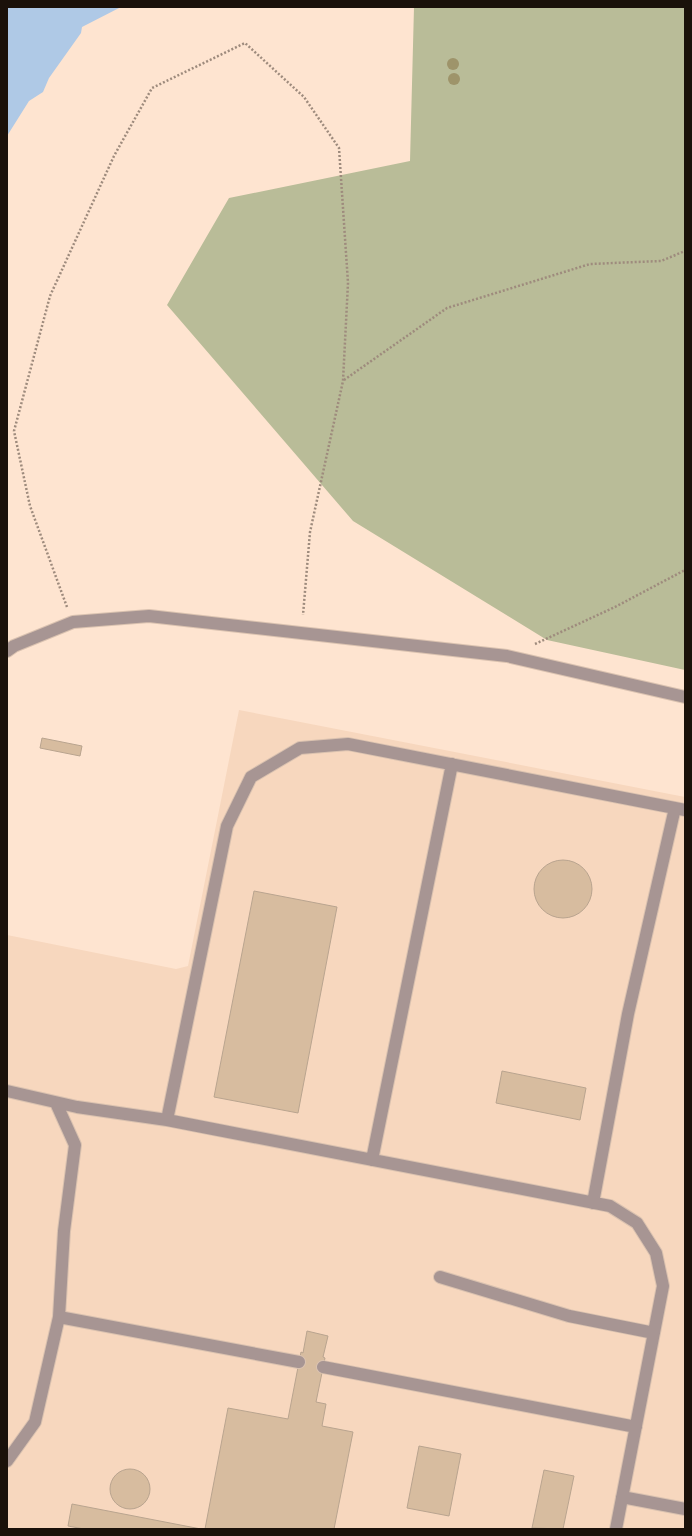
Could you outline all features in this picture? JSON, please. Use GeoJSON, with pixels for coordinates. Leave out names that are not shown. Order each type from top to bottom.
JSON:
{"type":"FeatureCollection","features":[{"type":"Feature","properties":{"kind":"lane"},"geometry":{"type":"LineString","coordinates":[[7,651],[14,646],[73,622],[149,616],[508,656],[685,697]]}},
{"type":"Feature","properties":{"kind":"lane"},"geometry":{"type":"LineString","coordinates":[[167,1120],[227,826],[252,777],[300,748],[348,744],[452,764],[680,809],[628,1014],[593,1203]]}},
{"type":"Feature","properties":{"kind":"lane"},"geometry":{"type":"LineString","coordinates":[[372,1160],[452,764]]}},
{"type":"Feature","properties":{"kind":"lane"},"geometry":{"type":"LineString","coordinates":[[7,1091],[56,1103],[167,1120],[610,1206],[638,1223],[656,1253],[663,1286],[616,1529]]}},
{"type":"Feature","properties":{"kind":"lane"},"geometry":{"type":"LineString","coordinates":[[7,1461],[35,1422],[59,1317],[64,1231],[75,1145],[56,1103]]}},
{"type":"Feature","properties":{"kind":"lane"},"geometry":{"type":"LineString","coordinates":[[440,1277],[569,1316],[654,1333]]}},
{"type":"Feature","properties":{"kind":"lane"},"geometry":{"type":"LineString","coordinates":[[59,1317],[299,1362]]}},
{"type":"Feature","properties":{"kind":"lane"},"geometry":{"type":"LineString","coordinates":[[323,1367],[636,1426]]}},
{"type":"Feature","properties":{"kind":"lane"},"geometry":{"type":"LineString","coordinates":[[622,1497],[685,1510]]}},
{"type":"Feature","properties":{"kind":"path"},"geometry":{"type":"LineString","coordinates":[[73,622],[30,506],[14,431],[50,296],[114,156],[152,88],[245,43],[304,97],[339,148],[348,283],[343,381],[310,532],[302,633]]}},
{"type":"Feature","properties":{"kind":"path"},"geometry":{"type":"LineString","coordinates":[[343,381],[447,308],[590,264],[662,261],[685,251]]}},
{"type":"Feature","properties":{"kind":"path"},"geometry":{"type":"LineString","coordinates":[[508,656],[615,607],[685,570]]}},
{"type":"Feature","properties":{"kind":"shaded area"},"geometry":{"type":"Polygon","coordinates":[[[239,710],[685,797],[685,1529],[7,1529],[7,935],[176,969],[188,966],[239,710]]]}},
{"type":"Feature","properties":{"kind":"green space"},"geometry":{"type":"Polygon","coordinates":[[[414,7],[685,7],[685,670],[547,640],[353,521],[167,305],[229,198],[410,161],[414,7]]]}},
{"type":"Feature","properties":{"kind":"water"},"geometry":{"type":"Polygon","coordinates":[[[7,7],[121,7],[82,27],[81,33],[49,78],[43,92],[29,101],[7,136],[7,7]]]}},
{"type":"Feature","properties":{"kind":"building"},"geometry":{"type":"Polygon","coordinates":[[[42,738],[82,746],[80,756],[40,748],[42,738]]]}},
{"type":"Feature","properties":{"kind":"building"},"geometry":{"type":"Polygon","coordinates":[[[557,860],[569,860],[584,868],[592,883],[592,895],[584,910],[569,918],[557,918],[542,910],[534,895],[534,883],[542,868],[557,860]]]}},
{"type":"Feature","properties":{"kind":"building"},"geometry":{"type":"Polygon","coordinates":[[[254,891],[337,907],[298,1113],[214,1097],[254,891]]]}},
{"type":"Feature","properties":{"kind":"building"},"geometry":{"type":"Polygon","coordinates":[[[502,1071],[586,1088],[580,1120],[496,1103],[502,1071]]]}},
{"type":"Feature","properties":{"kind":"building"},"geometry":{"type":"Polygon","coordinates":[[[307,1331],[328,1336],[316,1402],[326,1404],[322,1426],[353,1432],[334,1529],[205,1529],[228,1408],[288,1419],[301,1352],[303,1353],[307,1331]]]}},
{"type":"Feature","properties":{"kind":"building"},"geometry":{"type":"Polygon","coordinates":[[[419,1446],[461,1454],[449,1516],[407,1508],[419,1446]]]}},
{"type":"Feature","properties":{"kind":"building"},"geometry":{"type":"Polygon","coordinates":[[[134,1469],[141,1472],[147,1478],[150,1489],[149,1497],[141,1506],[134,1509],[126,1509],[119,1506],[111,1497],[110,1485],[113,1478],[122,1470],[134,1469]]]}},
{"type":"Feature","properties":{"kind":"building"},"geometry":{"type":"Polygon","coordinates":[[[544,1470],[574,1476],[563,1529],[532,1528],[544,1470]]]}},
{"type":"Feature","properties":{"kind":"building"},"geometry":{"type":"Polygon","coordinates":[[[72,1504],[201,1529],[84,1529],[68,1526],[72,1504]]]}}]}
